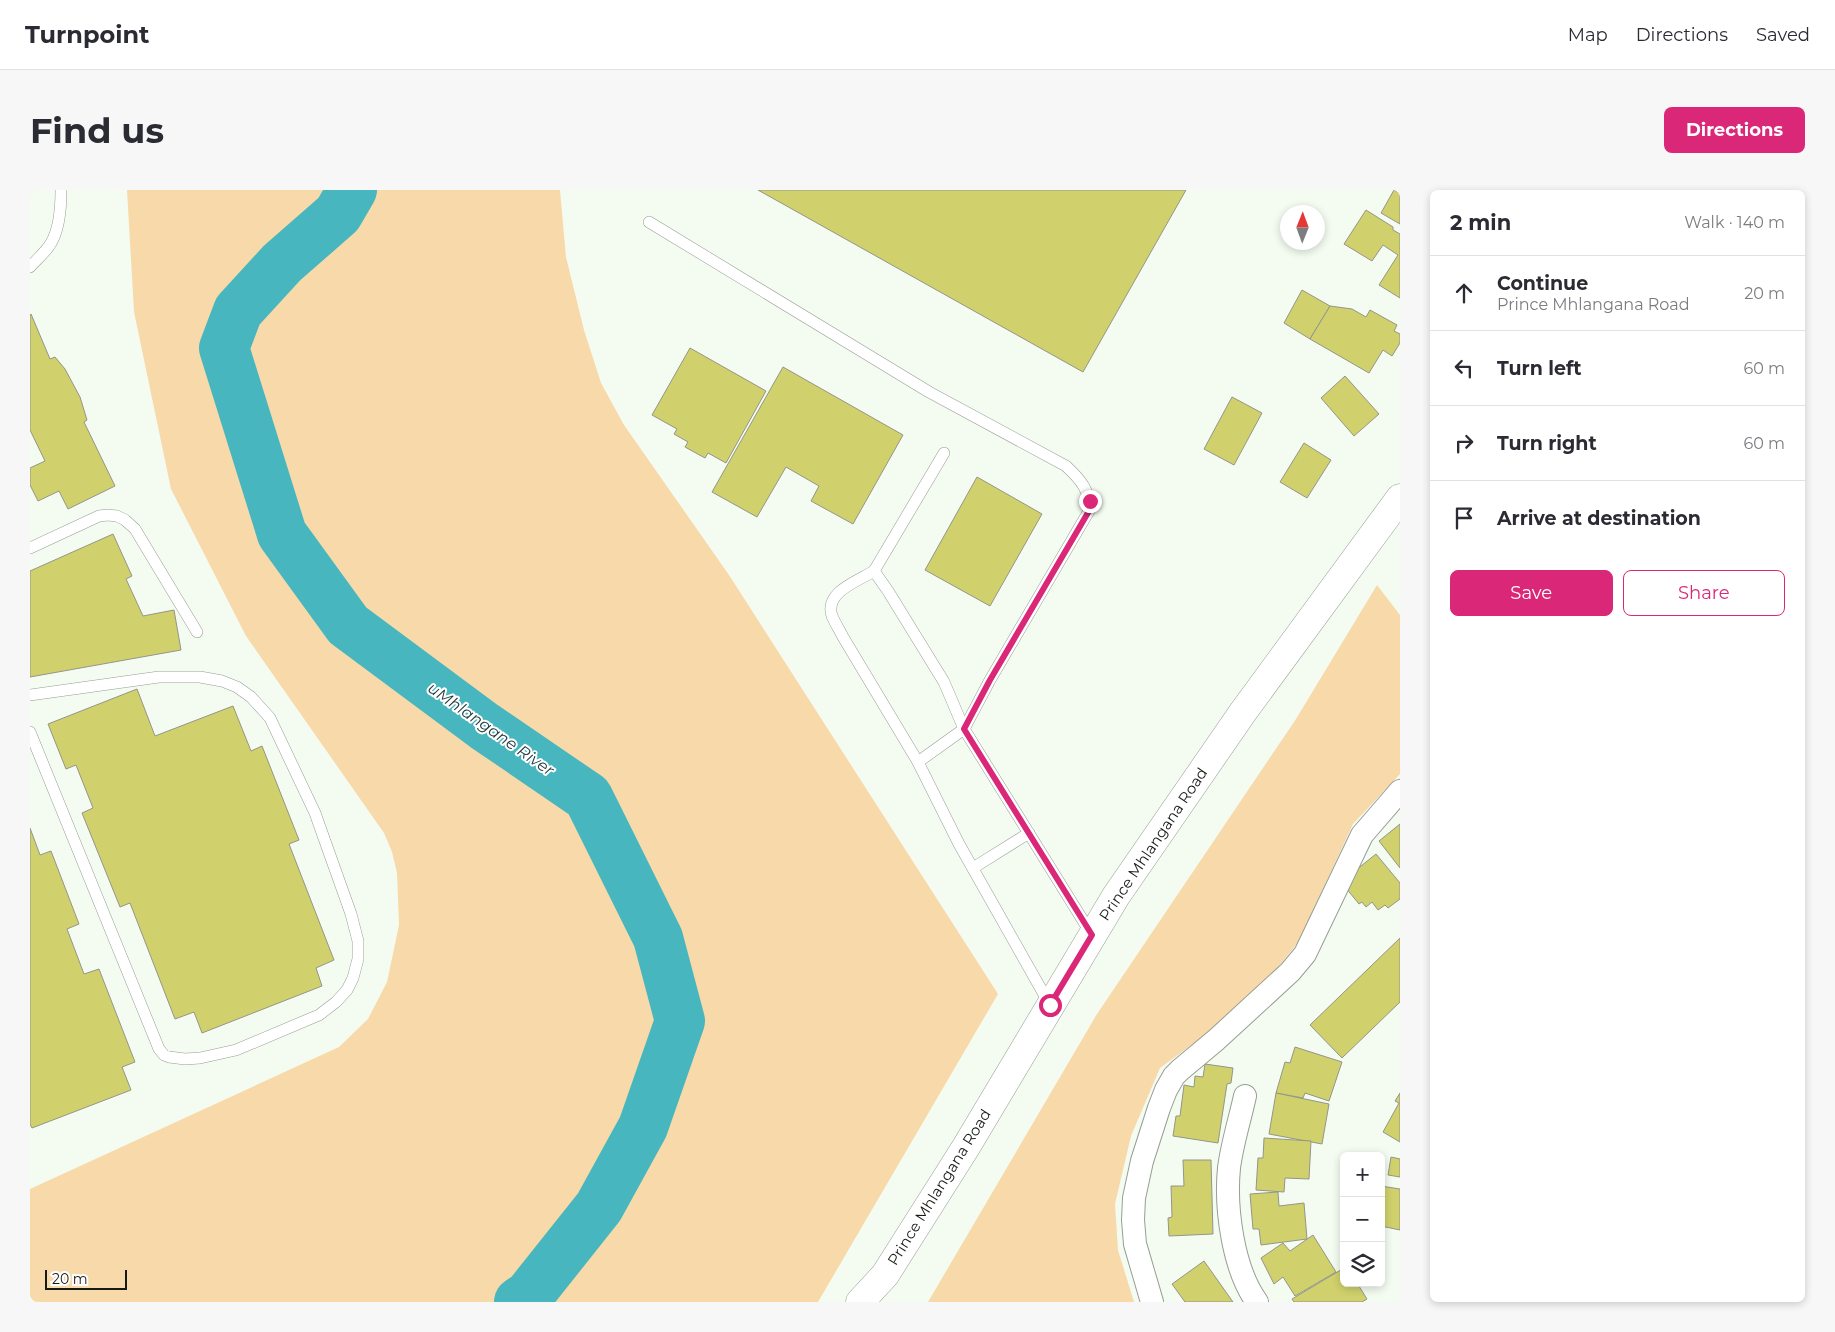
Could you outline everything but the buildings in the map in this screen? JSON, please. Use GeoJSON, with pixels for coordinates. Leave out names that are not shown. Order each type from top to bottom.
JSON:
{"type":"FeatureCollection","features":[{"type":"Feature","properties":{"kind":"street","name":"Prince Mhlangana Road"},"geometry":{"type":"LineString","coordinates":[[860,1302],[885,1276],[966,1146],[1116,896],[1243,712],[1400,498]]}},
{"type":"Feature","properties":{"kind":"street"},"geometry":{"type":"LineString","coordinates":[[1152,1302],[1135,1244],[1134,1198],[1142,1161],[1158,1108],[1166,1090],[1180,1070],[1216,1040],[1290,972],[1305,954],[1358,842],[1370,824],[1400,791]]}},
{"type":"Feature","properties":{"kind":"street"},"geometry":{"type":"LineString","coordinates":[[1244,1096],[1229,1168],[1228,1204],[1234,1244],[1242,1274],[1257,1302]]}},
{"type":"Feature","properties":{"kind":"lane"},"geometry":{"type":"LineString","coordinates":[[30,267],[50,244],[56,233],[59,218],[60,190]]}},
{"type":"Feature","properties":{"kind":"lane"},"geometry":{"type":"LineString","coordinates":[[649,222],[929,392],[1066,466],[1082,481],[1090,501],[1089,511],[990,680],[964,729],[918,762]]}},
{"type":"Feature","properties":{"kind":"lane"},"geometry":{"type":"LineString","coordinates":[[944,453],[874,572],[844,588],[837,594],[832,602],[832,616],[918,762],[973,868],[1050,1005]]}},
{"type":"Feature","properties":{"kind":"lane"},"geometry":{"type":"LineString","coordinates":[[30,548],[99,516],[108,515],[126,520],[135,529],[197,632]]}},
{"type":"Feature","properties":{"kind":"lane"},"geometry":{"type":"LineString","coordinates":[[874,572],[888,591],[944,682],[964,729],[1092,935]]}},
{"type":"Feature","properties":{"kind":"lane"},"geometry":{"type":"LineString","coordinates":[[30,695],[159,676],[200,677],[222,681],[237,687],[251,697],[270,718],[318,822],[351,914],[358,941],[358,958],[353,978],[347,990],[319,1016],[236,1050],[200,1058],[185,1059],[164,1055],[158,1049],[30,732]]}},
{"type":"Feature","properties":{"kind":"lane"},"geometry":{"type":"LineString","coordinates":[[973,868],[1029,834]]}},
{"type":"Feature","properties":{"kind":"shaded area"},"geometry":{"type":"Polygon","coordinates":[[[127,190],[560,190],[566,257],[584,330],[601,383],[624,425],[729,575],[998,994],[818,1302],[30,1302],[30,1189],[339,1047],[368,1019],[387,982],[399,925],[397,873],[392,852],[384,833],[246,636],[171,489],[134,312],[127,190]]]}},
{"type":"Feature","properties":{"kind":"shaded area"},"geometry":{"type":"Polygon","coordinates":[[[1377,585],[1400,615],[1400,774],[1353,824],[1299,941],[1268,980],[1227,1019],[1160,1068],[1131,1136],[1115,1204],[1118,1250],[1134,1302],[928,1302],[1097,1014],[1296,719],[1377,585]]]}},
{"type":"Feature","properties":{"kind":"waterway","name":"uMhlangane River"},"geometry":{"type":"LineString","coordinates":[[352,190],[338,214],[282,263],[238,311],[224,348],[282,534],[348,625],[484,726],[588,797],[658,938],[680,1021],[643,1127],[599,1207],[529,1295],[519,1302]]}},
{"type":"Feature","properties":{"kind":"waterway"},"geometry":{"type":"LineString","coordinates":[[529,1295],[543,1302]]}},
{"type":"Feature","properties":{"kind":"route"},"geometry":{"type":"LineString","coordinates":[[1050,1005],[1092,935],[964,729],[990,680],[1089,511],[1090,501]]}}]}
